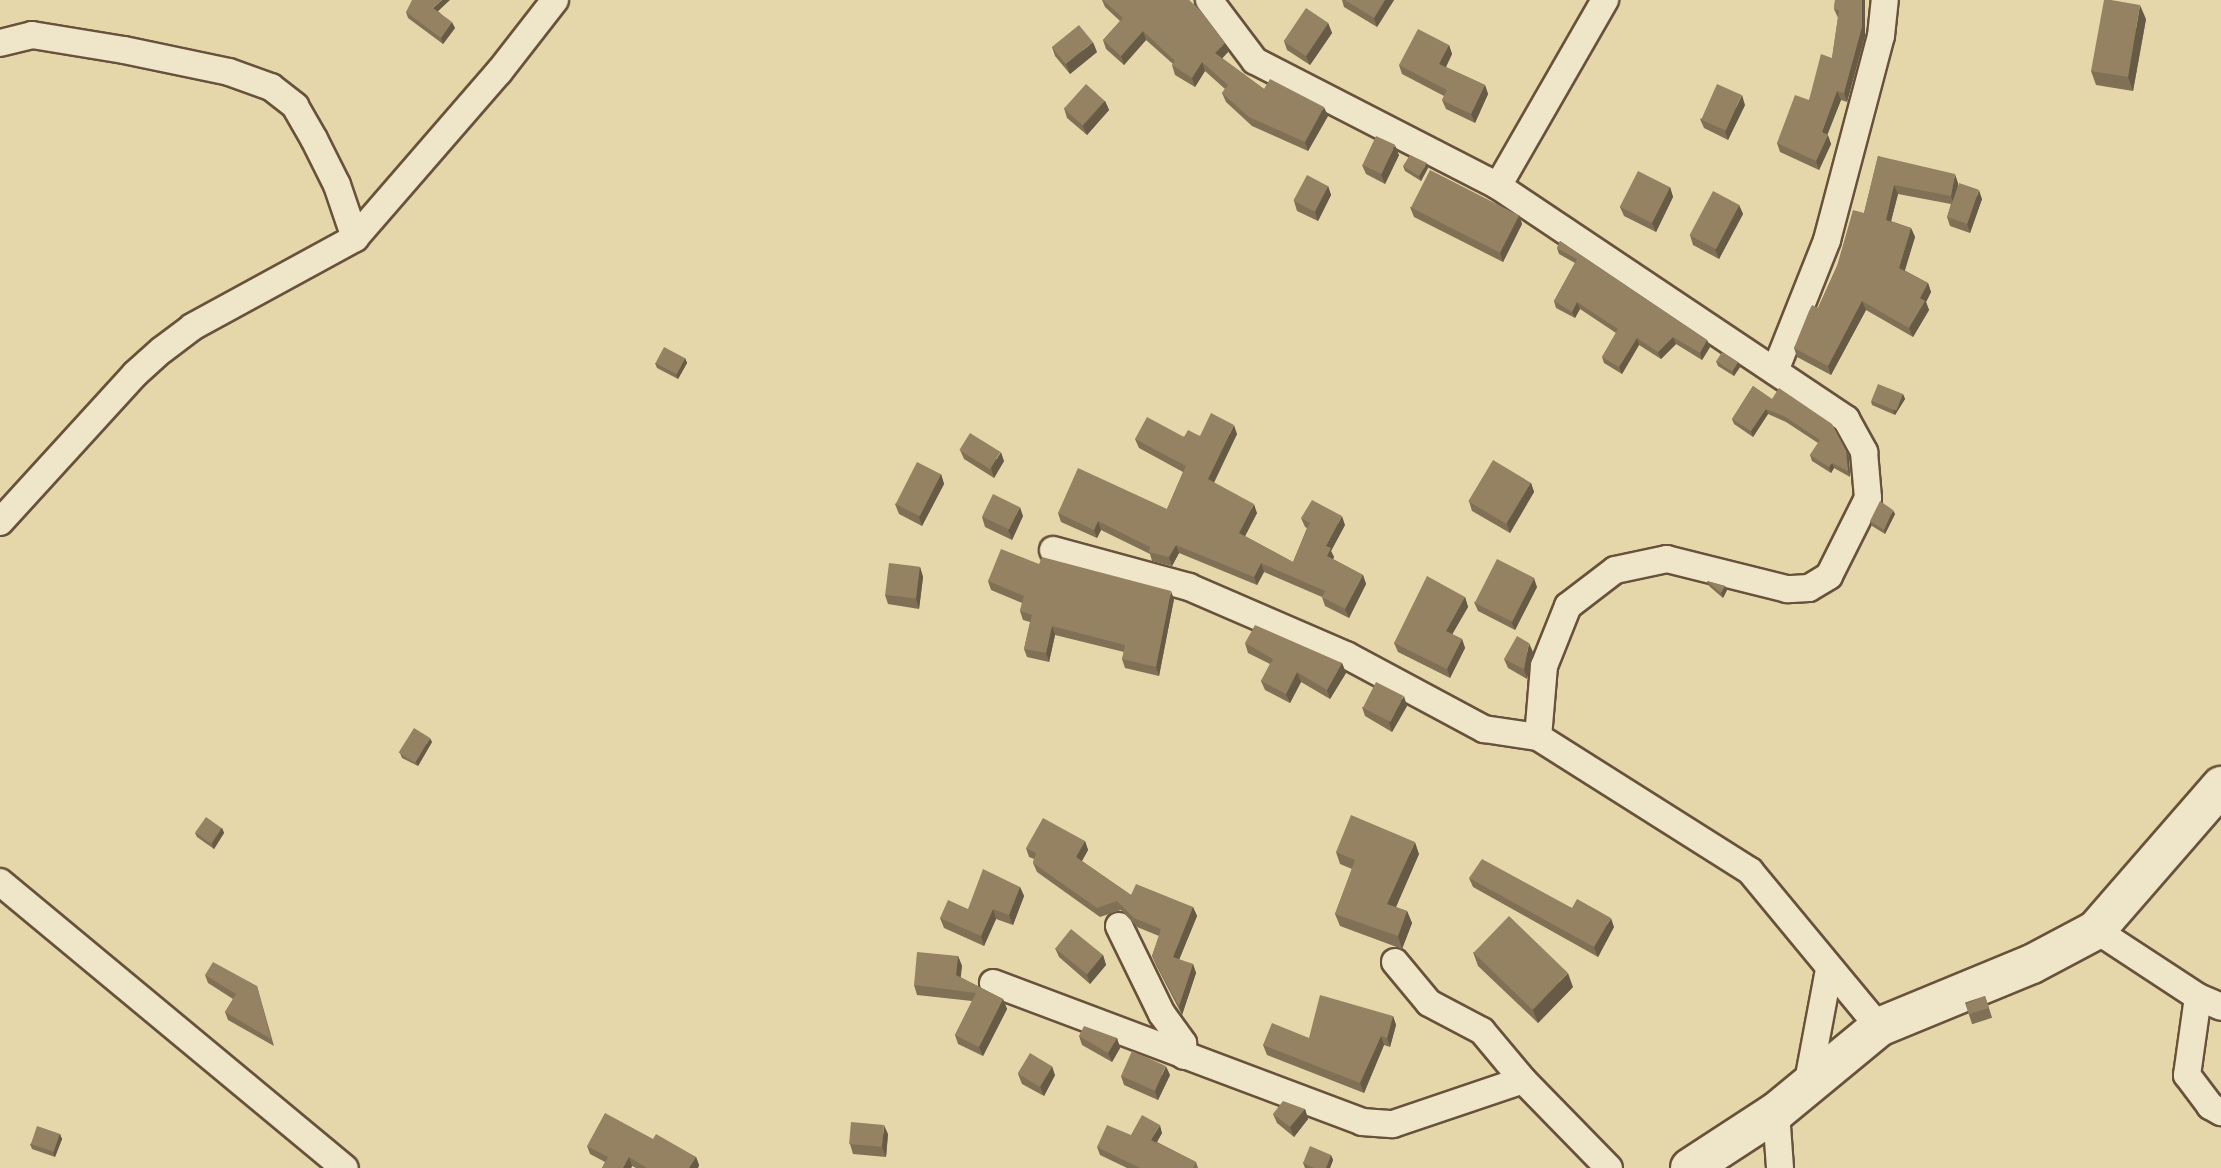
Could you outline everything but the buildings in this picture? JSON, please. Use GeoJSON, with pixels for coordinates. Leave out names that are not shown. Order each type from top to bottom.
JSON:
{"type":"FeatureCollection","features":[{"type":"Feature","properties":{"kind":"street"},"geometry":{"type":"LineString","coordinates":[[0,522],[135,374],[162,350],[192,327],[355,238],[555,0]]}},
{"type":"Feature","properties":{"kind":"street"},"geometry":{"type":"LineString","coordinates":[[1209,0],[1255,61],[1498,186],[1846,419],[1864,452],[1868,498],[1829,576],[1809,587],[1787,589],[1667,559],[1615,570],[1569,606],[1544,666],[1538,737]]}},
{"type":"Feature","properties":{"kind":"street"},"geometry":{"type":"LineString","coordinates":[[1498,186],[1605,0]]}},
{"type":"Feature","properties":{"kind":"street"},"geometry":{"type":"LineString","coordinates":[[1775,371],[1827,240],[1881,36],[1885,0]]}},
{"type":"Feature","properties":{"kind":"street"},"geometry":{"type":"LineString","coordinates":[[0,43],[32,35],[124,50],[229,72],[271,88],[295,106],[314,139],[337,185],[355,238]]}},
{"type":"Feature","properties":{"kind":"street"},"geometry":{"type":"LineString","coordinates":[[1052,550],[1189,587],[1346,655],[1484,729],[1538,737],[1750,871],[1879,1027]]}},
{"type":"Feature","properties":{"kind":"street"},"geometry":{"type":"LineString","coordinates":[[1690,1168],[1776,1112],[1879,1027],[1930,1002],[2032,964],[2096,930],[2221,786]]}},
{"type":"Feature","properties":{"kind":"street"},"geometry":{"type":"LineString","coordinates":[[0,882],[345,1168]]}},
{"type":"Feature","properties":{"kind":"street"},"geometry":{"type":"LineString","coordinates":[[1119,926],[1162,1014],[1183,1043],[1184,1056]]}},
{"type":"Feature","properties":{"kind":"street"},"geometry":{"type":"LineString","coordinates":[[2096,930],[2209,1002],[2187,1074],[2210,1106],[2221,1112]]}},
{"type":"Feature","properties":{"kind":"street"},"geometry":{"type":"LineString","coordinates":[[1395,962],[1429,1003],[1482,1031],[1523,1080],[1609,1168]]}},
{"type":"Feature","properties":{"kind":"street"},"geometry":{"type":"LineString","coordinates":[[1807,1087],[1829,969]]}},
{"type":"Feature","properties":{"kind":"street"},"geometry":{"type":"LineString","coordinates":[[993,983],[1362,1122],[1393,1124],[1523,1080]]}},
{"type":"Feature","properties":{"kind":"street"},"geometry":{"type":"LineString","coordinates":[[1776,1112],[1780,1168]]}}]}
